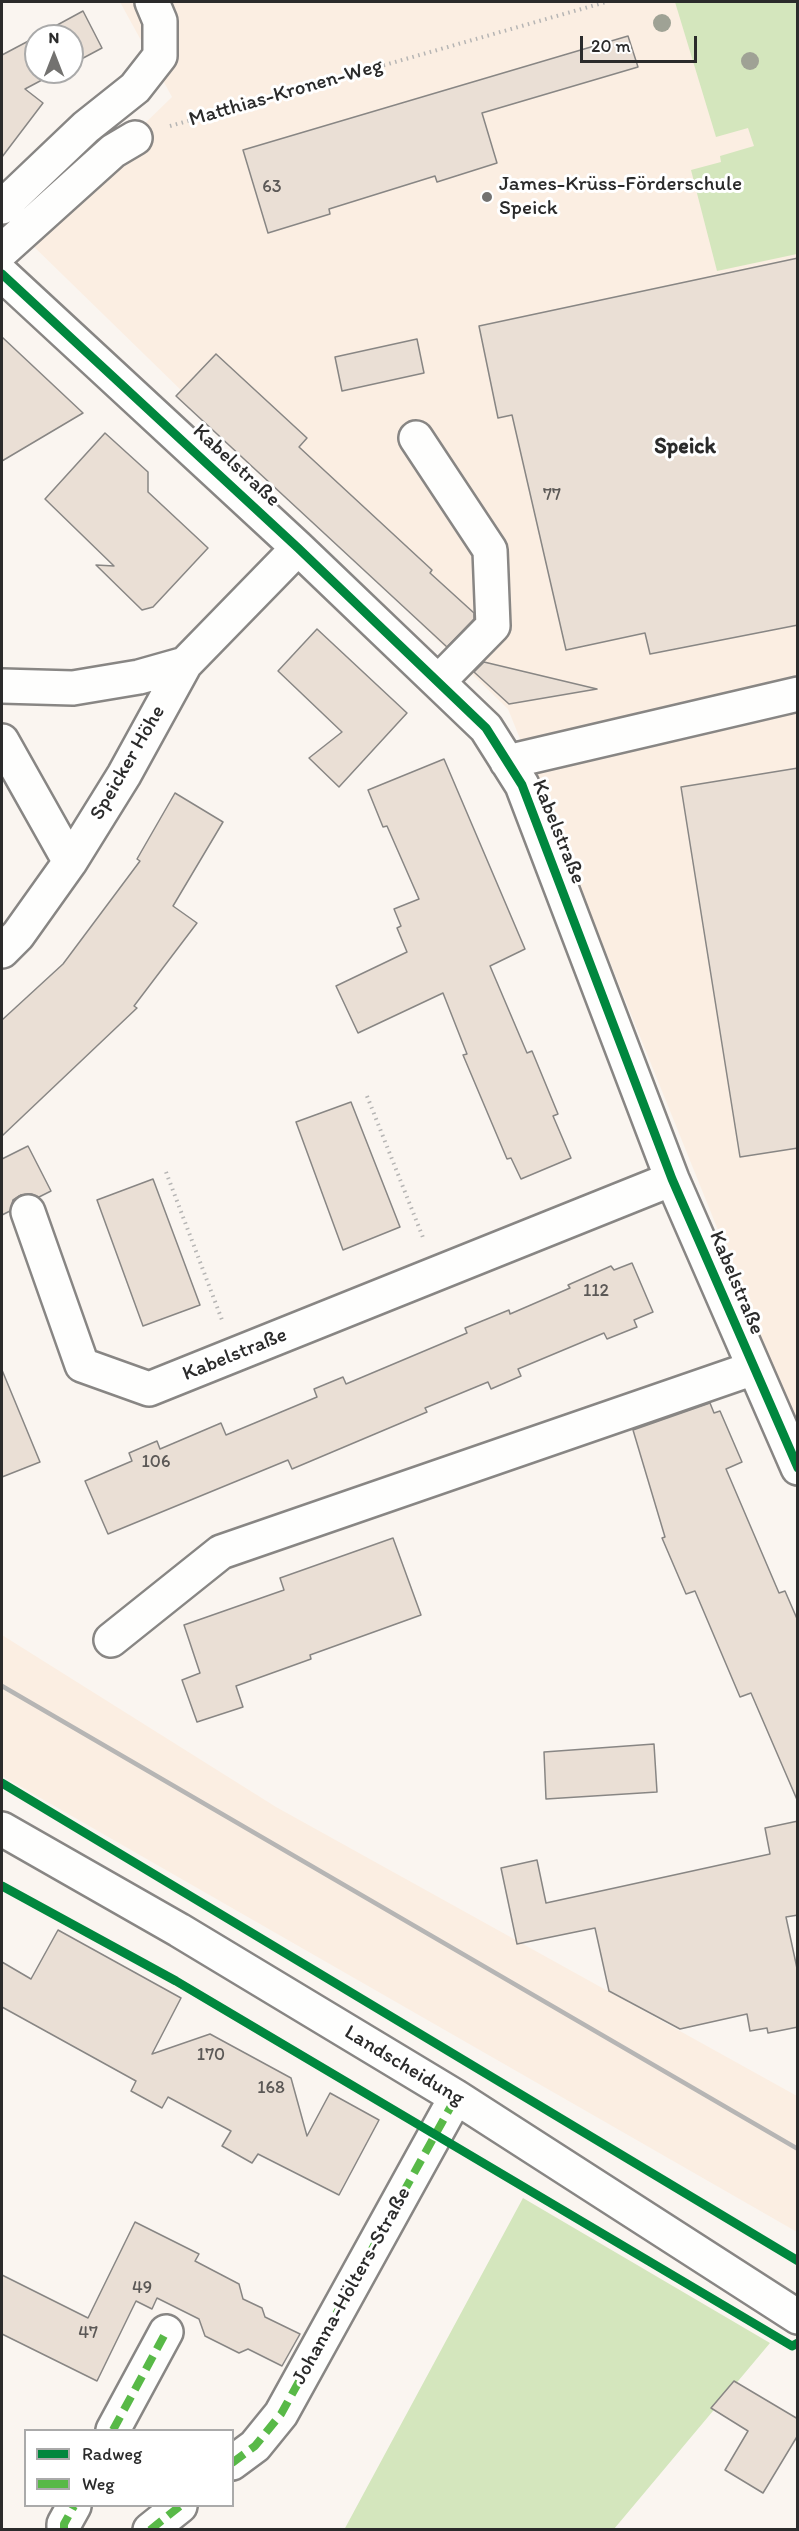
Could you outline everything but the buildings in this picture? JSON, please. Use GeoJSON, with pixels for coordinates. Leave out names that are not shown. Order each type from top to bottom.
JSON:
{"type":"FeatureCollection","features":[{"type":"Feature","properties":{"kind":"street"},"geometry":{"type":"LineString","coordinates":[[2,207],[86,127],[135,88],[160,56],[160,21],[152,2]]}},
{"type":"Feature","properties":{"kind":"street"},"geometry":{"type":"LineString","coordinates":[[2,251],[113,151],[135,138]]}},
{"type":"Feature","properties":{"kind":"street","name":"Kabelstraße"},"geometry":{"type":"LineString","coordinates":[[2,274],[298,548],[486,728],[522,785],[672,1179],[754,1368],[787,1413],[798,1468]]}},
{"type":"Feature","properties":{"kind":"street"},"geometry":{"type":"LineString","coordinates":[[416,438],[490,550],[493,626],[438,682]]}},
{"type":"Feature","properties":{"kind":"street","name":"Speicker Höhe"},"geometry":{"type":"LineString","coordinates":[[2,951],[18,935],[70,862],[124,775],[185,664],[298,548]]}},
{"type":"Feature","properties":{"kind":"street","name":"Speicker Höhe"},"geometry":{"type":"LineString","coordinates":[[2,686],[73,688],[139,677],[185,664]]}},
{"type":"Feature","properties":{"kind":"street","name":"Kabelstraße"},"geometry":{"type":"LineString","coordinates":[[507,762],[798,694]]}},
{"type":"Feature","properties":{"kind":"street"},"geometry":{"type":"LineString","coordinates":[[2,741],[70,862]]}},
{"type":"Feature","properties":{"kind":"street","name":"Kabelstraße"},"geometry":{"type":"LineString","coordinates":[[28,1212],[82,1365],[149,1389],[672,1179]]}},
{"type":"Feature","properties":{"kind":"street"},"geometry":{"type":"LineString","coordinates":[[111,1640],[220,1552],[754,1368]]}},
{"type":"Feature","properties":{"kind":"street","name":"Landscheidung"},"geometry":{"type":"LineString","coordinates":[[2,1829],[179,1930],[456,2097],[798,2317]]}},
{"type":"Feature","properties":{"kind":"street","name":"Johanna-Hölters-Straße"},"geometry":{"type":"LineString","coordinates":[[234,2462],[255,2446],[281,2414],[456,2097]]}},
{"type":"Feature","properties":{"kind":"street"},"geometry":{"type":"LineString","coordinates":[[114,2429],[166,2332]]}},
{"type":"Feature","properties":{"kind":"street"},"geometry":{"type":"LineString","coordinates":[[64,2529],[64,2524],[73,2507]]}},
{"type":"Feature","properties":{"kind":"street"},"geometry":{"type":"LineString","coordinates":[[150,2529],[178,2507]]}},
{"type":"Feature","properties":{"kind":"path"},"geometry":{"type":"LineString","coordinates":[[367,1096],[436,1274]]}},
{"type":"Feature","properties":{"kind":"path"},"geometry":{"type":"LineString","coordinates":[[166,1172],[235,1355]]}},
{"type":"Feature","properties":{"kind":"shaded area"},"geometry":{"type":"Polygon","coordinates":[[[120,2],[797,2],[797,1426],[508,709],[26,239],[172,97],[120,2]]]}},
{"type":"Feature","properties":{"kind":"shaded area"},"geometry":{"type":"Polygon","coordinates":[[[2,1635],[276,1807],[797,2096],[797,2232],[2,1776],[2,1635]]]}},
{"type":"Feature","properties":{"kind":"green space"},"geometry":{"type":"Polygon","coordinates":[[[675,2],[797,2],[797,254],[717,271],[691,170],[721,162],[720,156],[754,146],[748,128],[716,137],[675,2]]]}},
{"type":"Feature","properties":{"kind":"green space"},"geometry":{"type":"Polygon","coordinates":[[[523,2198],[770,2343],[614,2529],[344,2530],[523,2198]]]}},
{"type":"Feature","properties":{"kind":"railway"},"geometry":{"type":"LineString","coordinates":[[2,1686],[798,2149]]}},
{"type":"Feature","properties":{"kind":"marked path"},"geometry":{"type":"LineString","coordinates":[[234,2462],[255,2446],[281,2414],[456,2097]]}},
{"type":"Feature","properties":{"kind":"marked path"},"geometry":{"type":"LineString","coordinates":[[114,2429],[166,2332]]}},
{"type":"Feature","properties":{"kind":"marked path"},"geometry":{"type":"LineString","coordinates":[[64,2530],[64,2524],[73,2507]]}},
{"type":"Feature","properties":{"kind":"marked path"},"geometry":{"type":"LineString","coordinates":[[150,2530],[179,2507]]}},
{"type":"Feature","properties":{"kind":"cycle path"},"geometry":{"type":"LineString","coordinates":[[2,274],[298,548],[486,728],[522,785],[672,1179],[798,1468]]}},
{"type":"Feature","properties":{"kind":"cycle path"},"geometry":{"type":"LineString","coordinates":[[2,1783],[798,2261]]}},
{"type":"Feature","properties":{"kind":"cycle path"},"geometry":{"type":"LineString","coordinates":[[2,1886],[176,1981],[792,2346],[798,2343]]}},
{"type":"Feature","properties":{"kind":"place","name":"James-Krüss-Förderschule Speick"},"geometry":{"type":"Point","coordinates":[487,197]}},
{"type":"Feature","properties":{"kind":"district","name":"Speick"},"geometry":{"type":"Point","coordinates":[685,447]}}]}
